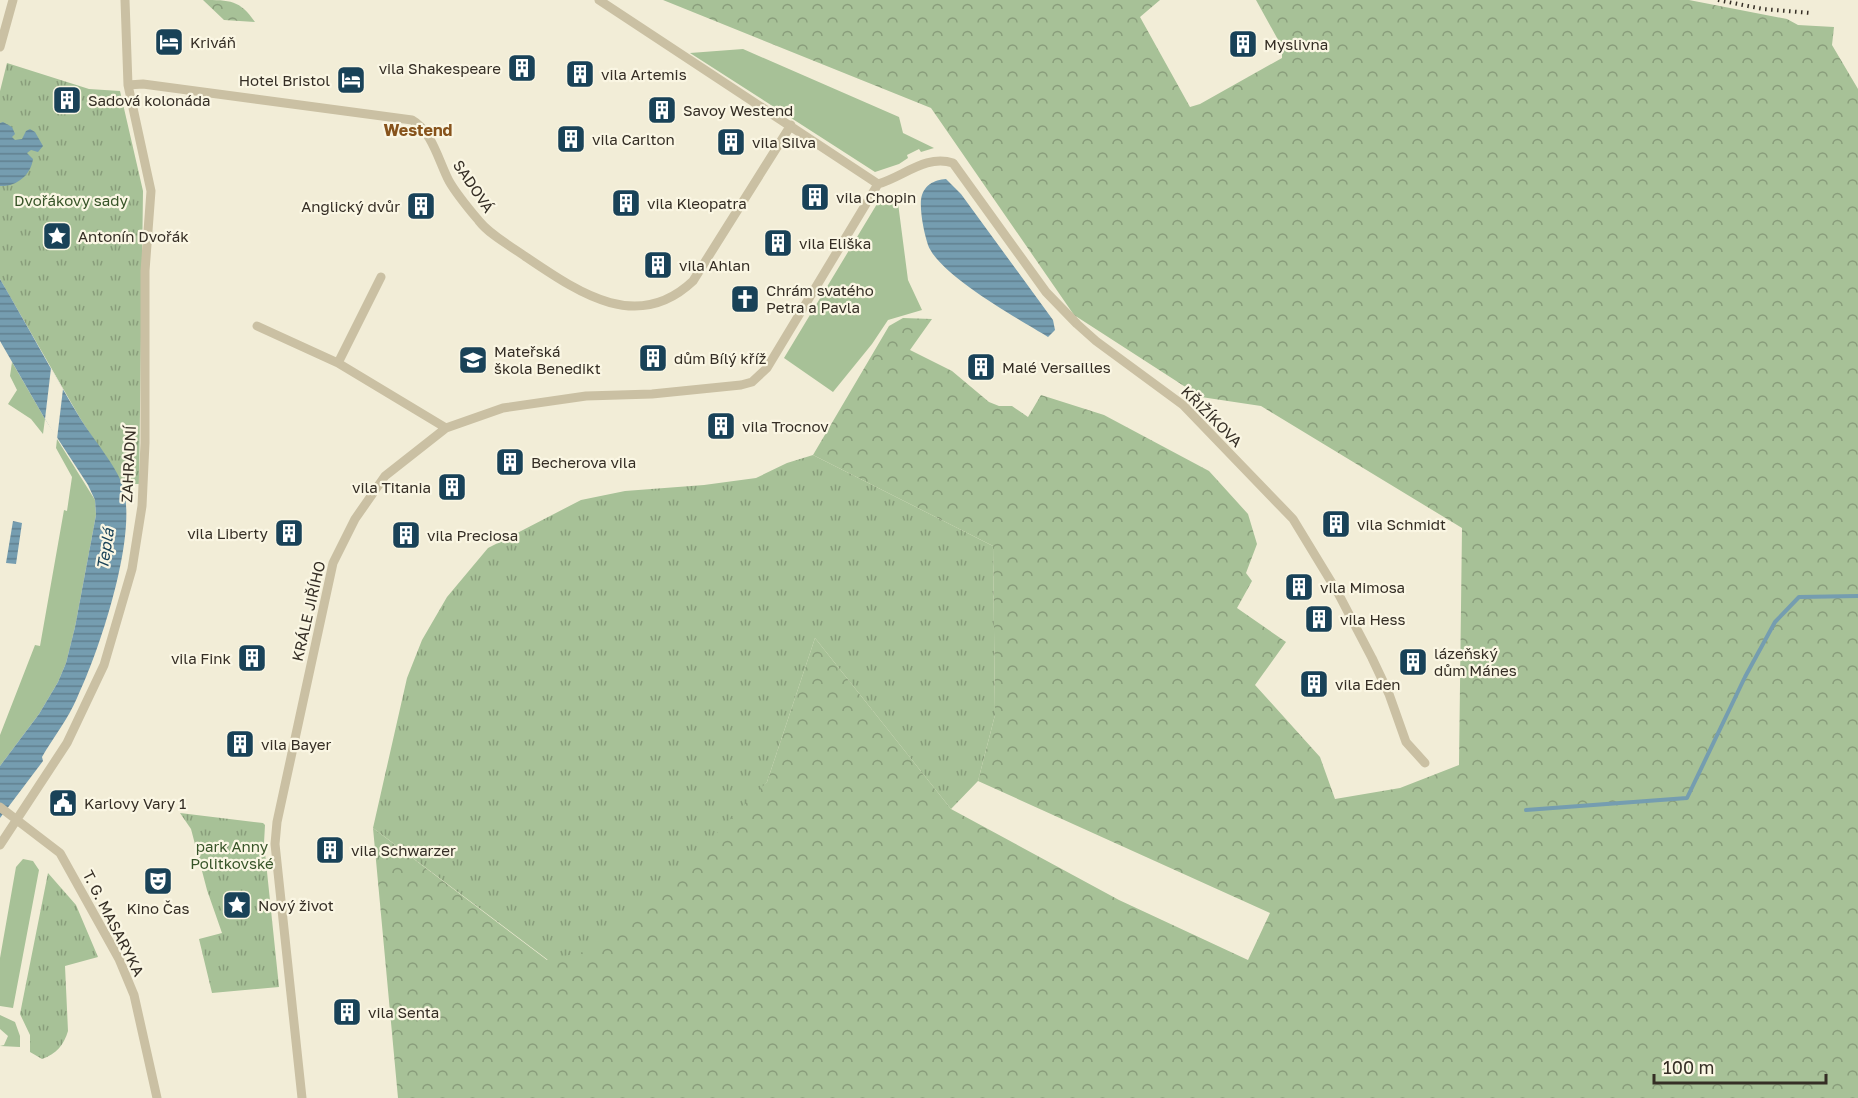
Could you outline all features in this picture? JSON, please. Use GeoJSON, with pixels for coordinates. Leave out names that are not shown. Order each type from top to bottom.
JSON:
{"type":"FeatureCollection","features":[{"type":"Feature","properties":{"kind":"street"},"geometry":{"type":"LineString","coordinates":[[0,47],[13,0]]}},
{"type":"Feature","properties":{"kind":"street"},"geometry":{"type":"LineString","coordinates":[[125,0],[128,85]]}},
{"type":"Feature","properties":{"kind":"street"},"geometry":{"type":"LineString","coordinates":[[599,0],[878,184]]}},
{"type":"Feature","properties":{"kind":"street","name":"SADOVÁ"},"geometry":{"type":"LineString","coordinates":[[128,85],[142,84],[411,120],[423,129],[450,183],[487,230],[567,284],[616,304],[636,308],[654,305],[673,298],[693,281],[791,125]]}},
{"type":"Feature","properties":{"kind":"street","name":"ZAHRADNÍ"},"geometry":{"type":"LineString","coordinates":[[0,845],[67,743],[104,665],[132,569],[142,506],[145,443],[145,271],[151,191],[128,85]]}},
{"type":"Feature","properties":{"kind":"street","name":"KŘIŽÍKOVA"},"geometry":{"type":"LineString","coordinates":[[878,184],[931,161],[943,160],[952,164],[1046,291],[1062,309],[1106,349],[1183,405],[1293,519],[1338,593],[1372,658],[1389,694],[1406,742],[1425,764]]}},
{"type":"Feature","properties":{"kind":"street","name":"KRÁLE JIŘÍHO"},"geometry":{"type":"LineString","coordinates":[[302,1098],[275,844],[277,822],[333,563],[355,519],[385,476],[446,429],[503,408],[557,400],[663,393],[752,382],[767,368],[878,184]]}},
{"type":"Feature","properties":{"kind":"street"},"geometry":{"type":"LineString","coordinates":[[338,363],[381,277]]}},
{"type":"Feature","properties":{"kind":"street"},"geometry":{"type":"LineString","coordinates":[[257,326],[338,363],[446,429]]}},
{"type":"Feature","properties":{"kind":"street","name":"T. G. MASARYKA"},"geometry":{"type":"LineString","coordinates":[[2,808],[60,853],[119,959],[134,996],[157,1098]]}},
{"type":"Feature","properties":{"kind":"green space"},"geometry":{"type":"Polygon","coordinates":[[[203,0],[220,0],[239,5],[255,22],[224,20],[203,0]]]}},
{"type":"Feature","properties":{"kind":"green space"},"geometry":{"type":"Polygon","coordinates":[[[663,0],[1160,0],[1140,17],[1190,107],[1200,104],[1282,58],[1282,47],[1256,0],[1689,0],[1787,19],[1798,25],[1834,27],[1832,45],[1858,89],[1858,1098],[398,1098],[373,828],[547,960],[767,782],[815,638],[951,809],[1119,900],[1248,960],[1270,913],[978,781],[995,715],[993,546],[813,455],[889,326],[903,318],[932,319],[910,350],[952,371],[989,402],[999,406],[1012,406],[1028,417],[1041,395],[1104,415],[1209,471],[1248,514],[1257,544],[1246,573],[1252,581],[1237,608],[1286,642],[1255,685],[1320,757],[1335,799],[1400,788],[1459,765],[1462,528],[1261,406],[1201,397],[1074,315],[931,108],[663,0]]]}},
{"type":"Feature","properties":{"kind":"green space"},"geometry":{"type":"Polygon","coordinates":[[[743,49],[899,117],[903,133],[934,148],[921,152],[919,149],[907,155],[908,158],[899,164],[875,172],[690,53],[743,49]]]}},
{"type":"Feature","properties":{"kind":"green space","name":"Dvořákovy sady"},"geometry":{"type":"Polygon","coordinates":[[[7,63],[89,89],[120,91],[143,191],[139,484],[122,484],[80,418],[0,279],[0,91],[7,63]]]}},
{"type":"Feature","properties":{"kind":"green space"},"geometry":{"type":"Polygon","coordinates":[[[883,194],[898,203],[908,280],[922,310],[888,320],[872,344],[833,392],[784,358],[883,194]]]}},
{"type":"Feature","properties":{"kind":"green space"},"geometry":{"type":"Polygon","coordinates":[[[12,362],[45,419],[43,434],[31,419],[8,404],[17,390],[10,376],[12,362]]]}},
{"type":"Feature","properties":{"kind":"green space"},"geometry":{"type":"Polygon","coordinates":[[[57,439],[95,500],[96,515],[66,663],[58,682],[39,714],[0,766],[0,735],[35,645],[40,646],[64,510],[67,511],[72,477],[56,448],[57,439]]]}},
{"type":"Feature","properties":{"kind":"green space"},"geometry":{"type":"Polygon","coordinates":[[[813,455],[993,546],[995,715],[978,781],[951,809],[815,638],[767,782],[697,853],[592,950],[548,960],[373,828],[407,678],[422,640],[447,597],[488,548],[581,500],[625,491],[704,485],[756,478],[787,463],[813,455]]]}},
{"type":"Feature","properties":{"kind":"green space","name":"park Anny Politkovské"},"geometry":{"type":"Polygon","coordinates":[[[180,813],[265,825],[264,843],[279,987],[212,993],[199,939],[222,933],[207,890],[191,829],[180,813]]]}},
{"type":"Feature","properties":{"kind":"green space"},"geometry":{"type":"Polygon","coordinates":[[[23,859],[33,861],[39,870],[13,1008],[0,1006],[0,958],[16,867],[23,859]]]}},
{"type":"Feature","properties":{"kind":"green space"},"geometry":{"type":"Polygon","coordinates":[[[48,873],[76,905],[98,957],[65,966],[68,1031],[59,1048],[42,1059],[30,1052],[30,1035],[20,1014],[48,873]]]}},
{"type":"Feature","properties":{"kind":"green space"},"geometry":{"type":"Polygon","coordinates":[[[0,1015],[15,1022],[20,1036],[20,1047],[0,1046],[4,1045],[8,1036],[0,1029],[0,1015]]]}},
{"type":"Feature","properties":{"kind":"water"},"geometry":{"type":"Polygon","coordinates":[[[3,122],[12,127],[15,134],[12,137],[15,140],[22,139],[26,131],[30,129],[35,132],[43,146],[38,152],[31,150],[27,153],[33,159],[32,165],[22,179],[6,186],[0,186],[0,123],[3,122]]]}},
{"type":"Feature","properties":{"kind":"water","name":"Malé Versailles"},"geometry":{"type":"Polygon","coordinates":[[[946,179],[961,194],[1053,320],[1055,330],[1048,337],[963,283],[935,257],[925,235],[921,200],[930,184],[946,179]]]}},
{"type":"Feature","properties":{"kind":"water","name":"Teplá"},"geometry":{"type":"Polygon","coordinates":[[[0,279],[80,418],[120,479],[126,508],[121,563],[114,594],[86,678],[69,713],[42,757],[43,761],[0,818],[0,766],[39,714],[58,682],[66,663],[96,515],[95,500],[88,485],[45,419],[0,341],[0,279]]]}},
{"type":"Feature","properties":{"kind":"water"},"geometry":{"type":"Polygon","coordinates":[[[13,521],[22,523],[16,564],[6,563],[13,521]]]}},
{"type":"Feature","properties":{"kind":"pier"},"geometry":{"type":"Polygon","coordinates":[[[51,368],[63,389],[57,439],[45,419],[51,368]]]}},
{"type":"Feature","properties":{"kind":"waterway"},"geometry":{"type":"LineString","coordinates":[[1526,810],[1687,798],[1745,677],[1775,622],[1799,597],[1858,596]]}},
{"type":"Feature","properties":{"kind":"railway"},"geometry":{"type":"LineString","coordinates":[[1718,0],[1763,9],[1810,13]]}},
{"type":"Feature","properties":{"kind":"place","name":"Kriváň"},"geometry":{"type":"Point","coordinates":[169,42]}},
{"type":"Feature","properties":{"kind":"place","name":"Myslivna"},"geometry":{"type":"Point","coordinates":[1243,44]}},
{"type":"Feature","properties":{"kind":"place","name":"vila Shakespeare"},"geometry":{"type":"Point","coordinates":[522,68]}},
{"type":"Feature","properties":{"kind":"place","name":"vila Artemis"},"geometry":{"type":"Point","coordinates":[580,74]}},
{"type":"Feature","properties":{"kind":"place","name":"Hotel Bristol"},"geometry":{"type":"Point","coordinates":[351,80]}},
{"type":"Feature","properties":{"kind":"place","name":"Sadová kolonáda"},"geometry":{"type":"Point","coordinates":[67,100]}},
{"type":"Feature","properties":{"kind":"place","name":"Savoy Westend"},"geometry":{"type":"Point","coordinates":[662,110]}},
{"type":"Feature","properties":{"kind":"place","name":"vila Carlton"},"geometry":{"type":"Point","coordinates":[571,139]}},
{"type":"Feature","properties":{"kind":"place","name":"vila Silva"},"geometry":{"type":"Point","coordinates":[731,142]}},
{"type":"Feature","properties":{"kind":"place","name":"vila Chopin"},"geometry":{"type":"Point","coordinates":[815,197]}},
{"type":"Feature","properties":{"kind":"place","name":"vila Kleopatra"},"geometry":{"type":"Point","coordinates":[626,203]}},
{"type":"Feature","properties":{"kind":"place","name":"Anglický dvůr"},"geometry":{"type":"Point","coordinates":[421,206]}},
{"type":"Feature","properties":{"kind":"place","name":"Antonín Dvořák"},"geometry":{"type":"Point","coordinates":[57,236]}},
{"type":"Feature","properties":{"kind":"place","name":"vila Eliška"},"geometry":{"type":"Point","coordinates":[778,243]}},
{"type":"Feature","properties":{"kind":"place","name":"vila Ahlan"},"geometry":{"type":"Point","coordinates":[658,265]}},
{"type":"Feature","properties":{"kind":"place","name":"Chrám svatého Petra a Pavla"},"geometry":{"type":"Point","coordinates":[745,299]}},
{"type":"Feature","properties":{"kind":"place","name":"dům Bílý kříž"},"geometry":{"type":"Point","coordinates":[653,358]}},
{"type":"Feature","properties":{"kind":"place","name":"Mateřská škola Benedikt"},"geometry":{"type":"Point","coordinates":[473,360]}},
{"type":"Feature","properties":{"kind":"place","name":"Malé Versailles"},"geometry":{"type":"Point","coordinates":[981,367]}},
{"type":"Feature","properties":{"kind":"place","name":"vila Trocnov"},"geometry":{"type":"Point","coordinates":[721,426]}},
{"type":"Feature","properties":{"kind":"place","name":"Becherova vila"},"geometry":{"type":"Point","coordinates":[510,462]}},
{"type":"Feature","properties":{"kind":"place","name":"vila Titania"},"geometry":{"type":"Point","coordinates":[452,487]}},
{"type":"Feature","properties":{"kind":"place","name":"vila Schmidt"},"geometry":{"type":"Point","coordinates":[1336,524]}},
{"type":"Feature","properties":{"kind":"place","name":"vila Liberty"},"geometry":{"type":"Point","coordinates":[289,533]}},
{"type":"Feature","properties":{"kind":"place","name":"vila Preciosa"},"geometry":{"type":"Point","coordinates":[406,535]}},
{"type":"Feature","properties":{"kind":"place","name":"vila Mimosa"},"geometry":{"type":"Point","coordinates":[1299,587]}},
{"type":"Feature","properties":{"kind":"place","name":"vila Hess"},"geometry":{"type":"Point","coordinates":[1319,619]}},
{"type":"Feature","properties":{"kind":"place","name":"vila Fink"},"geometry":{"type":"Point","coordinates":[252,658]}},
{"type":"Feature","properties":{"kind":"place","name":"lázeňský dům Mánes"},"geometry":{"type":"Point","coordinates":[1413,662]}},
{"type":"Feature","properties":{"kind":"place","name":"vila Eden"},"geometry":{"type":"Point","coordinates":[1314,684]}},
{"type":"Feature","properties":{"kind":"place","name":"vila Bayer"},"geometry":{"type":"Point","coordinates":[240,744]}},
{"type":"Feature","properties":{"kind":"place","name":"Karlovy Vary 1"},"geometry":{"type":"Point","coordinates":[63,803]}},
{"type":"Feature","properties":{"kind":"place","name":"vila Schwarzer"},"geometry":{"type":"Point","coordinates":[330,850]}},
{"type":"Feature","properties":{"kind":"place","name":"Kino Čas"},"geometry":{"type":"Point","coordinates":[158,881]}},
{"type":"Feature","properties":{"kind":"place","name":"Nový život"},"geometry":{"type":"Point","coordinates":[237,905]}},
{"type":"Feature","properties":{"kind":"place","name":"vila Senta"},"geometry":{"type":"Point","coordinates":[347,1012]}},
{"type":"Feature","properties":{"kind":"district","name":"Westend"},"geometry":{"type":"Point","coordinates":[418,130]}}]}
